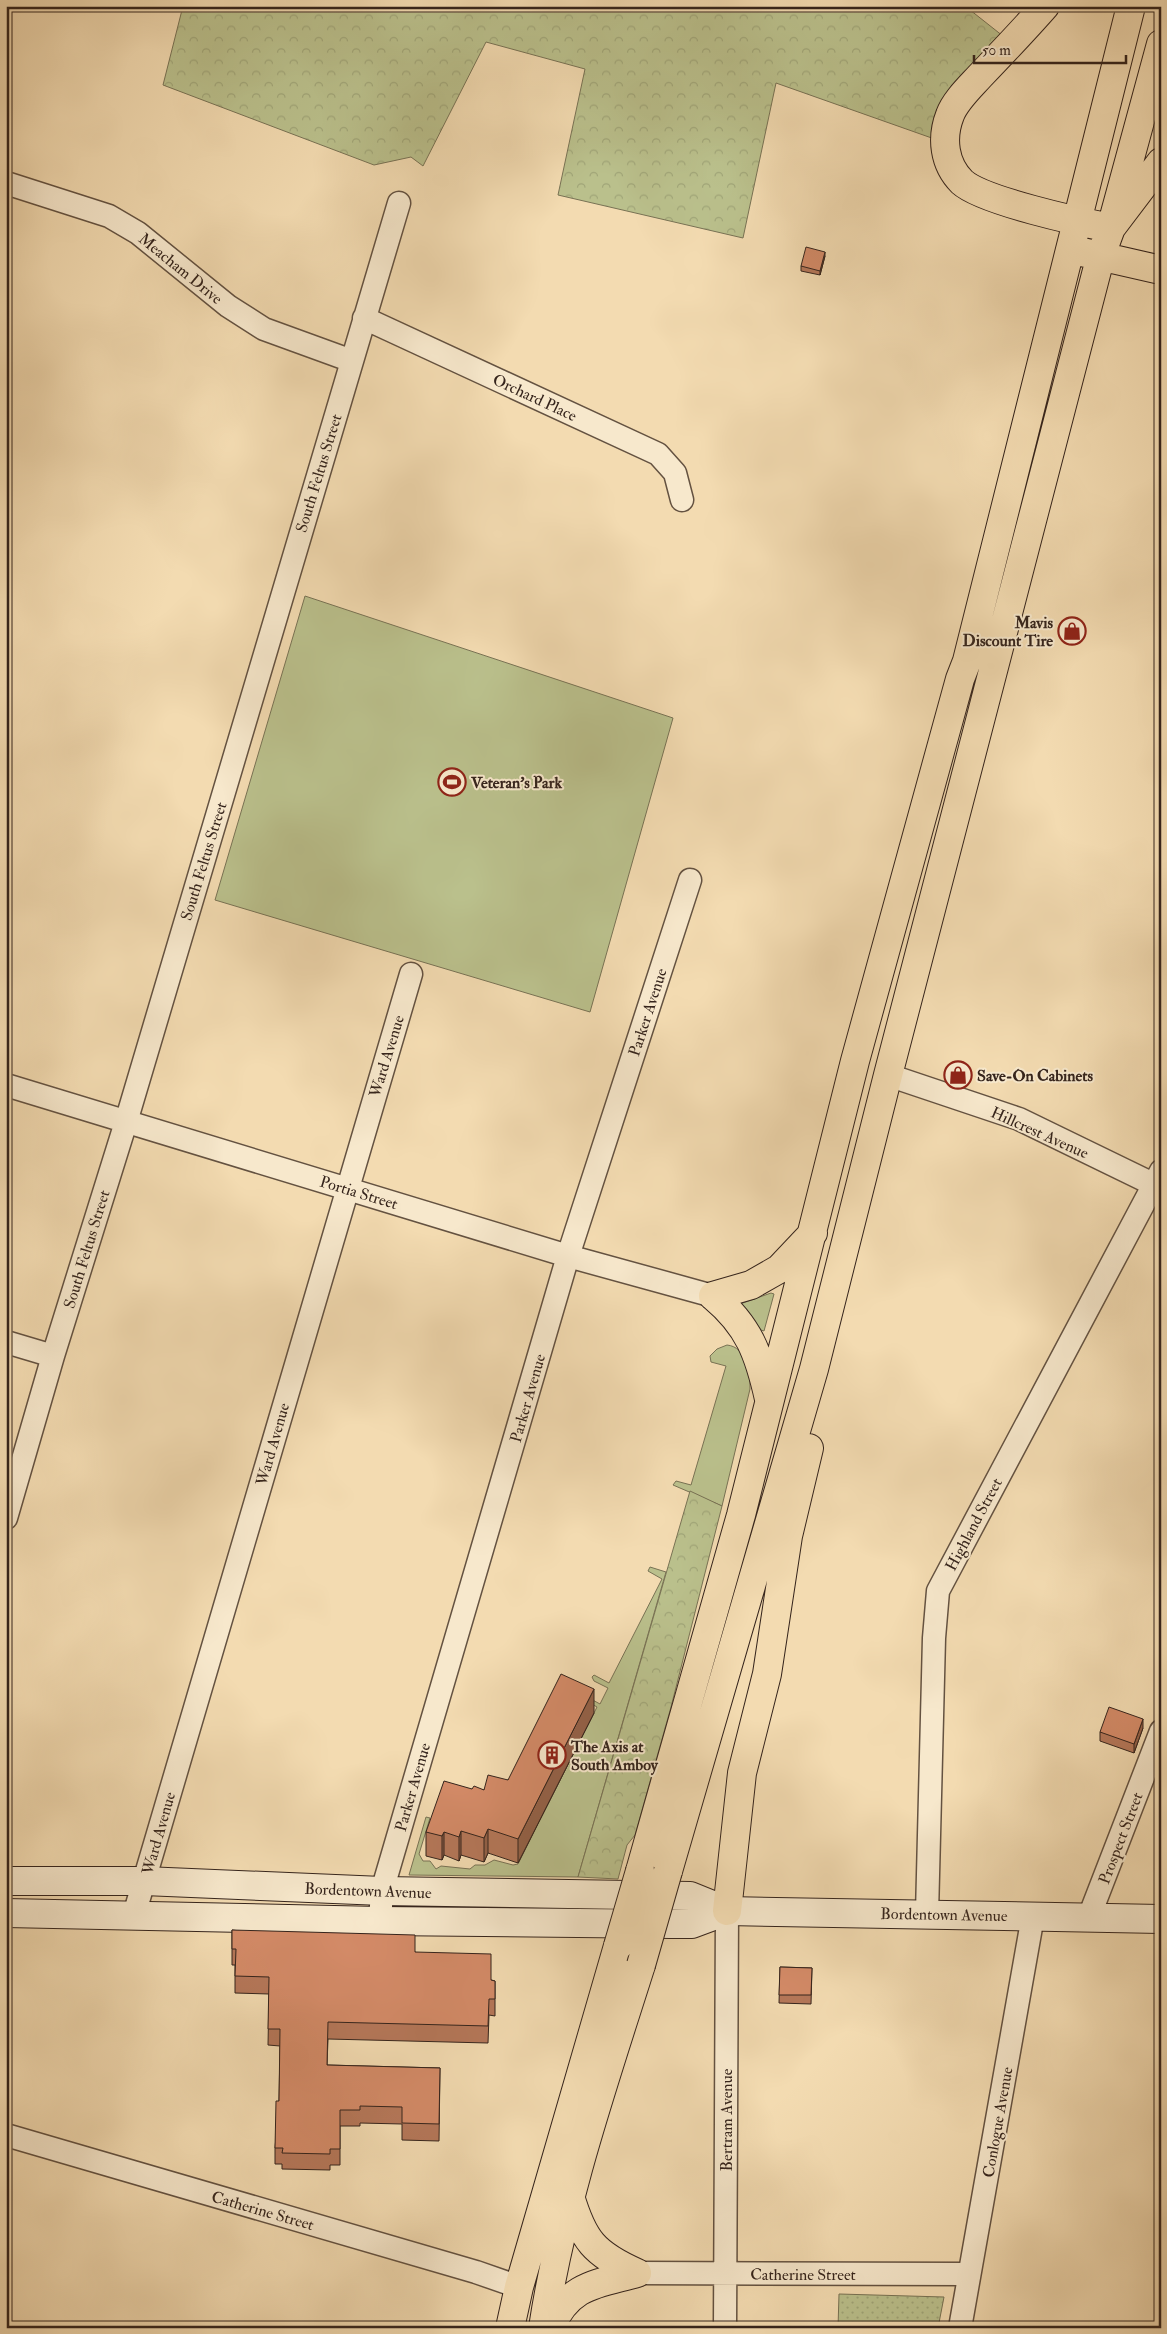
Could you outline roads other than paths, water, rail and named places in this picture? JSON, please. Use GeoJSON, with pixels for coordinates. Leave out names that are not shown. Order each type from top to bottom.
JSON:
{"type":"FeatureCollection","features":[{"type":"Feature","properties":{"kind":"highway"},"geometry":{"type":"LineString","coordinates":[[1045,6],[964,94],[950,114],[944,150],[951,167],[962,182],[980,194],[1077,221],[1111,228]]}},
{"type":"Feature","properties":{"kind":"highway"},"geometry":{"type":"LineString","coordinates":[[510,2328],[519,2287],[741,1515],[814,1232],[855,1061],[960,679],[967,662],[1131,6]]}},
{"type":"Feature","properties":{"kind":"highway"},"geometry":{"type":"LineString","coordinates":[[543,2328],[554,2264],[570,2194],[641,1965],[814,1369],[1100,255],[1111,228],[1161,44]]}},
{"type":"Feature","properties":{"kind":"highway"},"geometry":{"type":"LineString","coordinates":[[1111,228],[1161,162]]}},
{"type":"Feature","properties":{"kind":"highway"},"geometry":{"type":"LineString","coordinates":[[1070,250],[1100,255],[1161,270]]}},
{"type":"Feature","properties":{"kind":"highway"},"geometry":{"type":"LineString","coordinates":[[713,1296],[751,1285],[779,1269],[814,1232]]}},
{"type":"Feature","properties":{"kind":"highway"},"geometry":{"type":"LineString","coordinates":[[713,1296],[732,1311],[750,1338],[761,1364],[770,1403]]}},
{"type":"Feature","properties":{"kind":"highway"},"geometry":{"type":"LineString","coordinates":[[727,1911],[742,1774],[767,1674],[788,1536],[809,1448],[814,1369]]}},
{"type":"Feature","properties":{"kind":"highway"},"geometry":{"type":"LineString","coordinates":[[570,2194],[579,2225],[586,2237],[600,2252],[617,2264],[637,2273]]}},
{"type":"Feature","properties":{"kind":"highway"},"geometry":{"type":"LineString","coordinates":[[550,2328],[555,2316],[568,2299],[583,2288],[637,2273]]}},
{"type":"Feature","properties":{"kind":"street","name":"Meacham Drive"},"geometry":{"type":"LineString","coordinates":[[6,183],[109,216],[138,233],[228,306],[264,329],[352,361]]}},
{"type":"Feature","properties":{"kind":"street","name":"South Feltus Street"},"geometry":{"type":"LineString","coordinates":[[6,1518],[52,1356],[126,1122],[399,203]]}},
{"type":"Feature","properties":{"kind":"street","name":"Orchard Place"},"geometry":{"type":"LineString","coordinates":[[364,318],[658,454],[675,473],[682,500]]}},
{"type":"Feature","properties":{"kind":"street","name":"Parker Avenue"},"geometry":{"type":"LineString","coordinates":[[380,1921],[382,1891],[568,1256],[690,880]]}},
{"type":"Feature","properties":{"kind":"street","name":"Ward Avenue"},"geometry":{"type":"LineString","coordinates":[[134,1915],[411,974]]}},
{"type":"Feature","properties":{"kind":"street","name":"Hillcrest Avenue"},"geometry":{"type":"LineString","coordinates":[[888,1075],[1019,1119],[1158,1182]]}},
{"type":"Feature","properties":{"kind":"street","name":"Portia Street"},"geometry":{"type":"LineString","coordinates":[[6,1085],[568,1256],[713,1296]]}},
{"type":"Feature","properties":{"kind":"street","name":"Highland Street"},"geometry":{"type":"LineString","coordinates":[[927,1914],[934,1638],[938,1591],[1158,1182]]}},
{"type":"Feature","properties":{"kind":"street"},"geometry":{"type":"LineString","coordinates":[[6,1342],[52,1356]]}},
{"type":"Feature","properties":{"kind":"street","name":"Prospect Street"},"geometry":{"type":"LineString","coordinates":[[1090,1917],[1161,1732]]}},
{"type":"Feature","properties":{"kind":"street","name":"Bordentown Avenue"},"geometry":{"type":"LineString","coordinates":[[6,1881],[144,1881],[382,1891],[690,1896],[727,1911],[1161,1918]]}},
{"type":"Feature","properties":{"kind":"street"},"geometry":{"type":"LineString","coordinates":[[533,1922],[541,1895]]}},
{"type":"Feature","properties":{"kind":"street","name":"Bordentown Avenue"},"geometry":{"type":"LineString","coordinates":[[6,1913],[380,1921],[692,1924],[727,1911]]}},
{"type":"Feature","properties":{"kind":"street","name":"Bertram Avenue"},"geometry":{"type":"LineString","coordinates":[[725,2328],[727,1911]]}},
{"type":"Feature","properties":{"kind":"street","name":"Conlogue Avenue"},"geometry":{"type":"LineString","coordinates":[[960,2328],[1033,1916]]}},
{"type":"Feature","properties":{"kind":"street","name":"Catherine Street"},"geometry":{"type":"LineString","coordinates":[[6,2135],[476,2272],[519,2287]]}},
{"type":"Feature","properties":{"kind":"street","name":"Catherine Street"},"geometry":{"type":"LineString","coordinates":[[637,2273],[969,2274]]}},
{"type":"Feature","properties":{"kind":"place","name":"Mavis Discount Tire"},"geometry":{"type":"Point","coordinates":[1072,631]}},
{"type":"Feature","properties":{"kind":"place","name":"Veteran's Park"},"geometry":{"type":"Point","coordinates":[452,782]}},
{"type":"Feature","properties":{"kind":"place","name":"Save-On Cabinets"},"geometry":{"type":"Point","coordinates":[958,1075]}},
{"type":"Feature","properties":{"kind":"place","name":"The Axis at South Amboy"},"geometry":{"type":"Point","coordinates":[552,1755]}}]}
